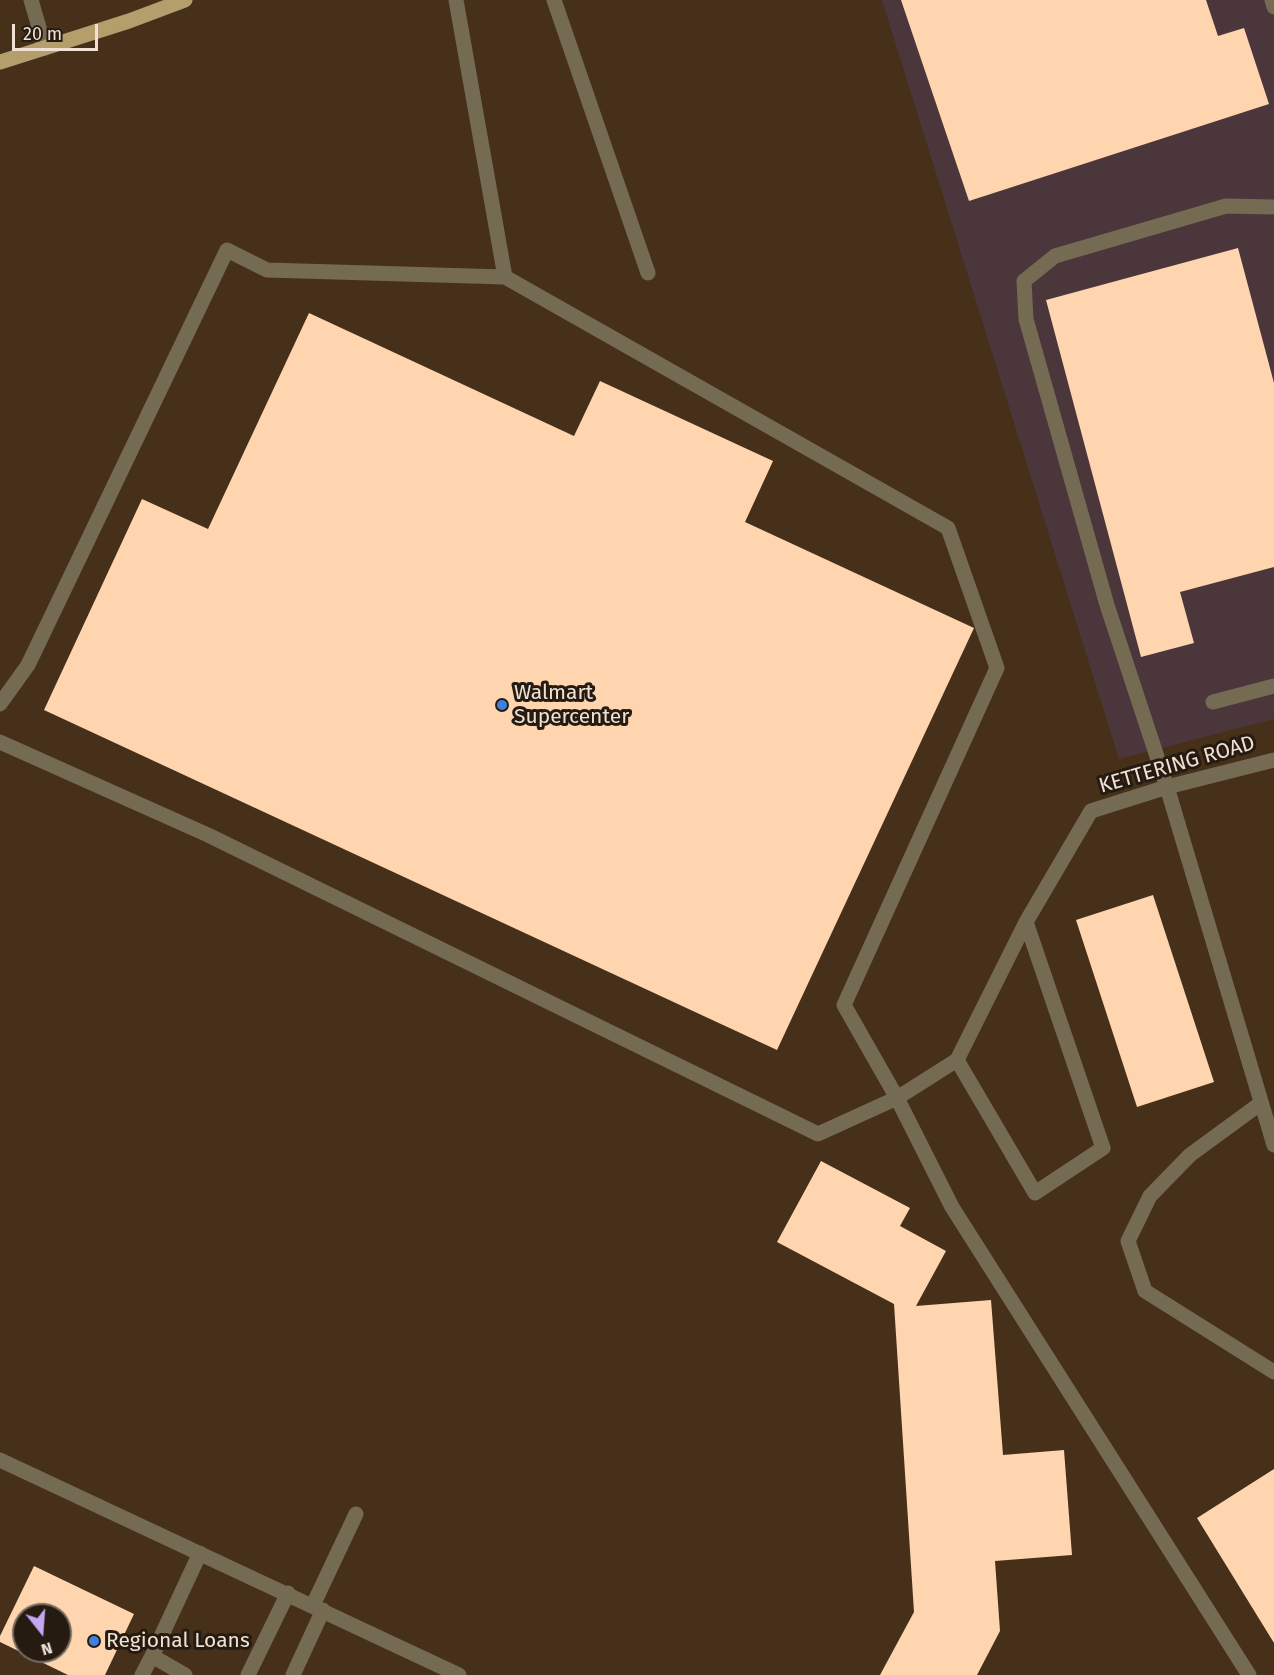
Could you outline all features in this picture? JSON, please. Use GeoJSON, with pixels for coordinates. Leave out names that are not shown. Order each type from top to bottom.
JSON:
{"type":"FeatureCollection","features":[{"type":"Feature","properties":{"kind":"main road"},"geometry":{"type":"LineString","coordinates":[[0,62],[185,0]]}},
{"type":"Feature","properties":{"kind":"street"},"geometry":{"type":"LineString","coordinates":[[31,0],[45,48]]}},
{"type":"Feature","properties":{"kind":"street"},"geometry":{"type":"LineString","coordinates":[[456,0],[505,277]]}},
{"type":"Feature","properties":{"kind":"street"},"geometry":{"type":"LineString","coordinates":[[554,0],[648,273]]}},
{"type":"Feature","properties":{"kind":"street"},"geometry":{"type":"LineString","coordinates":[[1272,0],[1274,7]]}},
{"type":"Feature","properties":{"kind":"street"},"geometry":{"type":"LineString","coordinates":[[1274,207],[1226,206],[1112,239],[1055,256],[1024,281],[1026,319],[1097,570],[1134,692],[1167,787],[1274,1145]]}},
{"type":"Feature","properties":{"kind":"street"},"geometry":{"type":"LineString","coordinates":[[0,704],[28,665],[227,249],[267,270],[505,277],[948,528],[997,668],[844,1005],[897,1098],[952,1207],[1250,1675]]}},
{"type":"Feature","properties":{"kind":"street"},"geometry":{"type":"LineString","coordinates":[[1213,702],[1274,686]]}},
{"type":"Feature","properties":{"kind":"street"},"geometry":{"type":"LineString","coordinates":[[0,742],[208,835],[818,1134],[897,1098],[957,1060],[1026,922]]}},
{"type":"Feature","properties":{"kind":"street","name":"KETTERING ROAD"},"geometry":{"type":"LineString","coordinates":[[1026,922],[1091,811],[1167,787],[1274,760]]}},
{"type":"Feature","properties":{"kind":"street"},"geometry":{"type":"LineString","coordinates":[[957,1060],[1035,1193],[1103,1148],[1026,922]]}},
{"type":"Feature","properties":{"kind":"street"},"geometry":{"type":"LineString","coordinates":[[1262,1103],[1190,1155],[1149,1196],[1128,1241],[1145,1291],[1274,1372]]}},
{"type":"Feature","properties":{"kind":"street"},"geometry":{"type":"LineString","coordinates":[[0,1460],[459,1675]]}},
{"type":"Feature","properties":{"kind":"street"},"geometry":{"type":"LineString","coordinates":[[293,1675],[356,1514]]}},
{"type":"Feature","properties":{"kind":"street"},"geometry":{"type":"LineString","coordinates":[[142,1675],[200,1553]]}},
{"type":"Feature","properties":{"kind":"street"},"geometry":{"type":"LineString","coordinates":[[248,1675],[288,1593]]}},
{"type":"Feature","properties":{"kind":"street"},"geometry":{"type":"LineString","coordinates":[[152,1656],[185,1675]]}},
{"type":"Feature","properties":{"kind":"shaded area"},"geometry":{"type":"Polygon","coordinates":[[[882,0],[1274,0],[1274,719],[1119,759],[882,0]]]}},
{"type":"Feature","properties":{"kind":"building"},"geometry":{"type":"Polygon","coordinates":[[[901,0],[1206,0],[1218,36],[1244,28],[1269,104],[969,201],[901,0]]]}},
{"type":"Feature","properties":{"kind":"building"},"geometry":{"type":"Polygon","coordinates":[[[1238,248],[1274,383],[1274,567],[1180,592],[1194,643],[1141,657],[1046,300],[1238,248]]]}},
{"type":"Feature","properties":{"kind":"building"},"geometry":{"type":"Polygon","coordinates":[[[309,313],[574,436],[600,381],[773,461],[745,522],[974,628],[777,1050],[44,710],[142,499],[208,529],[309,313]]]}},
{"type":"Feature","properties":{"kind":"building"},"geometry":{"type":"Polygon","coordinates":[[[1153,895],[1214,1082],[1137,1107],[1076,920],[1153,895]]]}},
{"type":"Feature","properties":{"kind":"building"},"geometry":{"type":"Polygon","coordinates":[[[821,1161],[910,1208],[900,1226],[946,1251],[916,1306],[991,1300],[1003,1455],[1064,1450],[1072,1555],[995,1561],[1000,1631],[977,1675],[880,1675],[914,1612],[894,1304],[777,1242],[821,1161]]]}},
{"type":"Feature","properties":{"kind":"building"},"geometry":{"type":"Polygon","coordinates":[[[1274,1469],[1274,1643],[1197,1518],[1274,1469]]]}},
{"type":"Feature","properties":{"kind":"building"},"geometry":{"type":"Polygon","coordinates":[[[34,1566],[134,1614],[105,1675],[68,1675],[43,1663],[72,1663],[72,1603],[16,1603],[34,1566]]]}},
{"type":"Feature","properties":{"kind":"building"},"geometry":{"type":"Polygon","coordinates":[[[12,1611],[12,1648],[0,1642],[0,1636],[12,1611]]]}},
{"type":"Feature","properties":{"kind":"place","name":"Walmart Supercenter"},"geometry":{"type":"Point","coordinates":[502,705]}},
{"type":"Feature","properties":{"kind":"place","name":"Regional Loans"},"geometry":{"type":"Point","coordinates":[94,1641]}}]}
